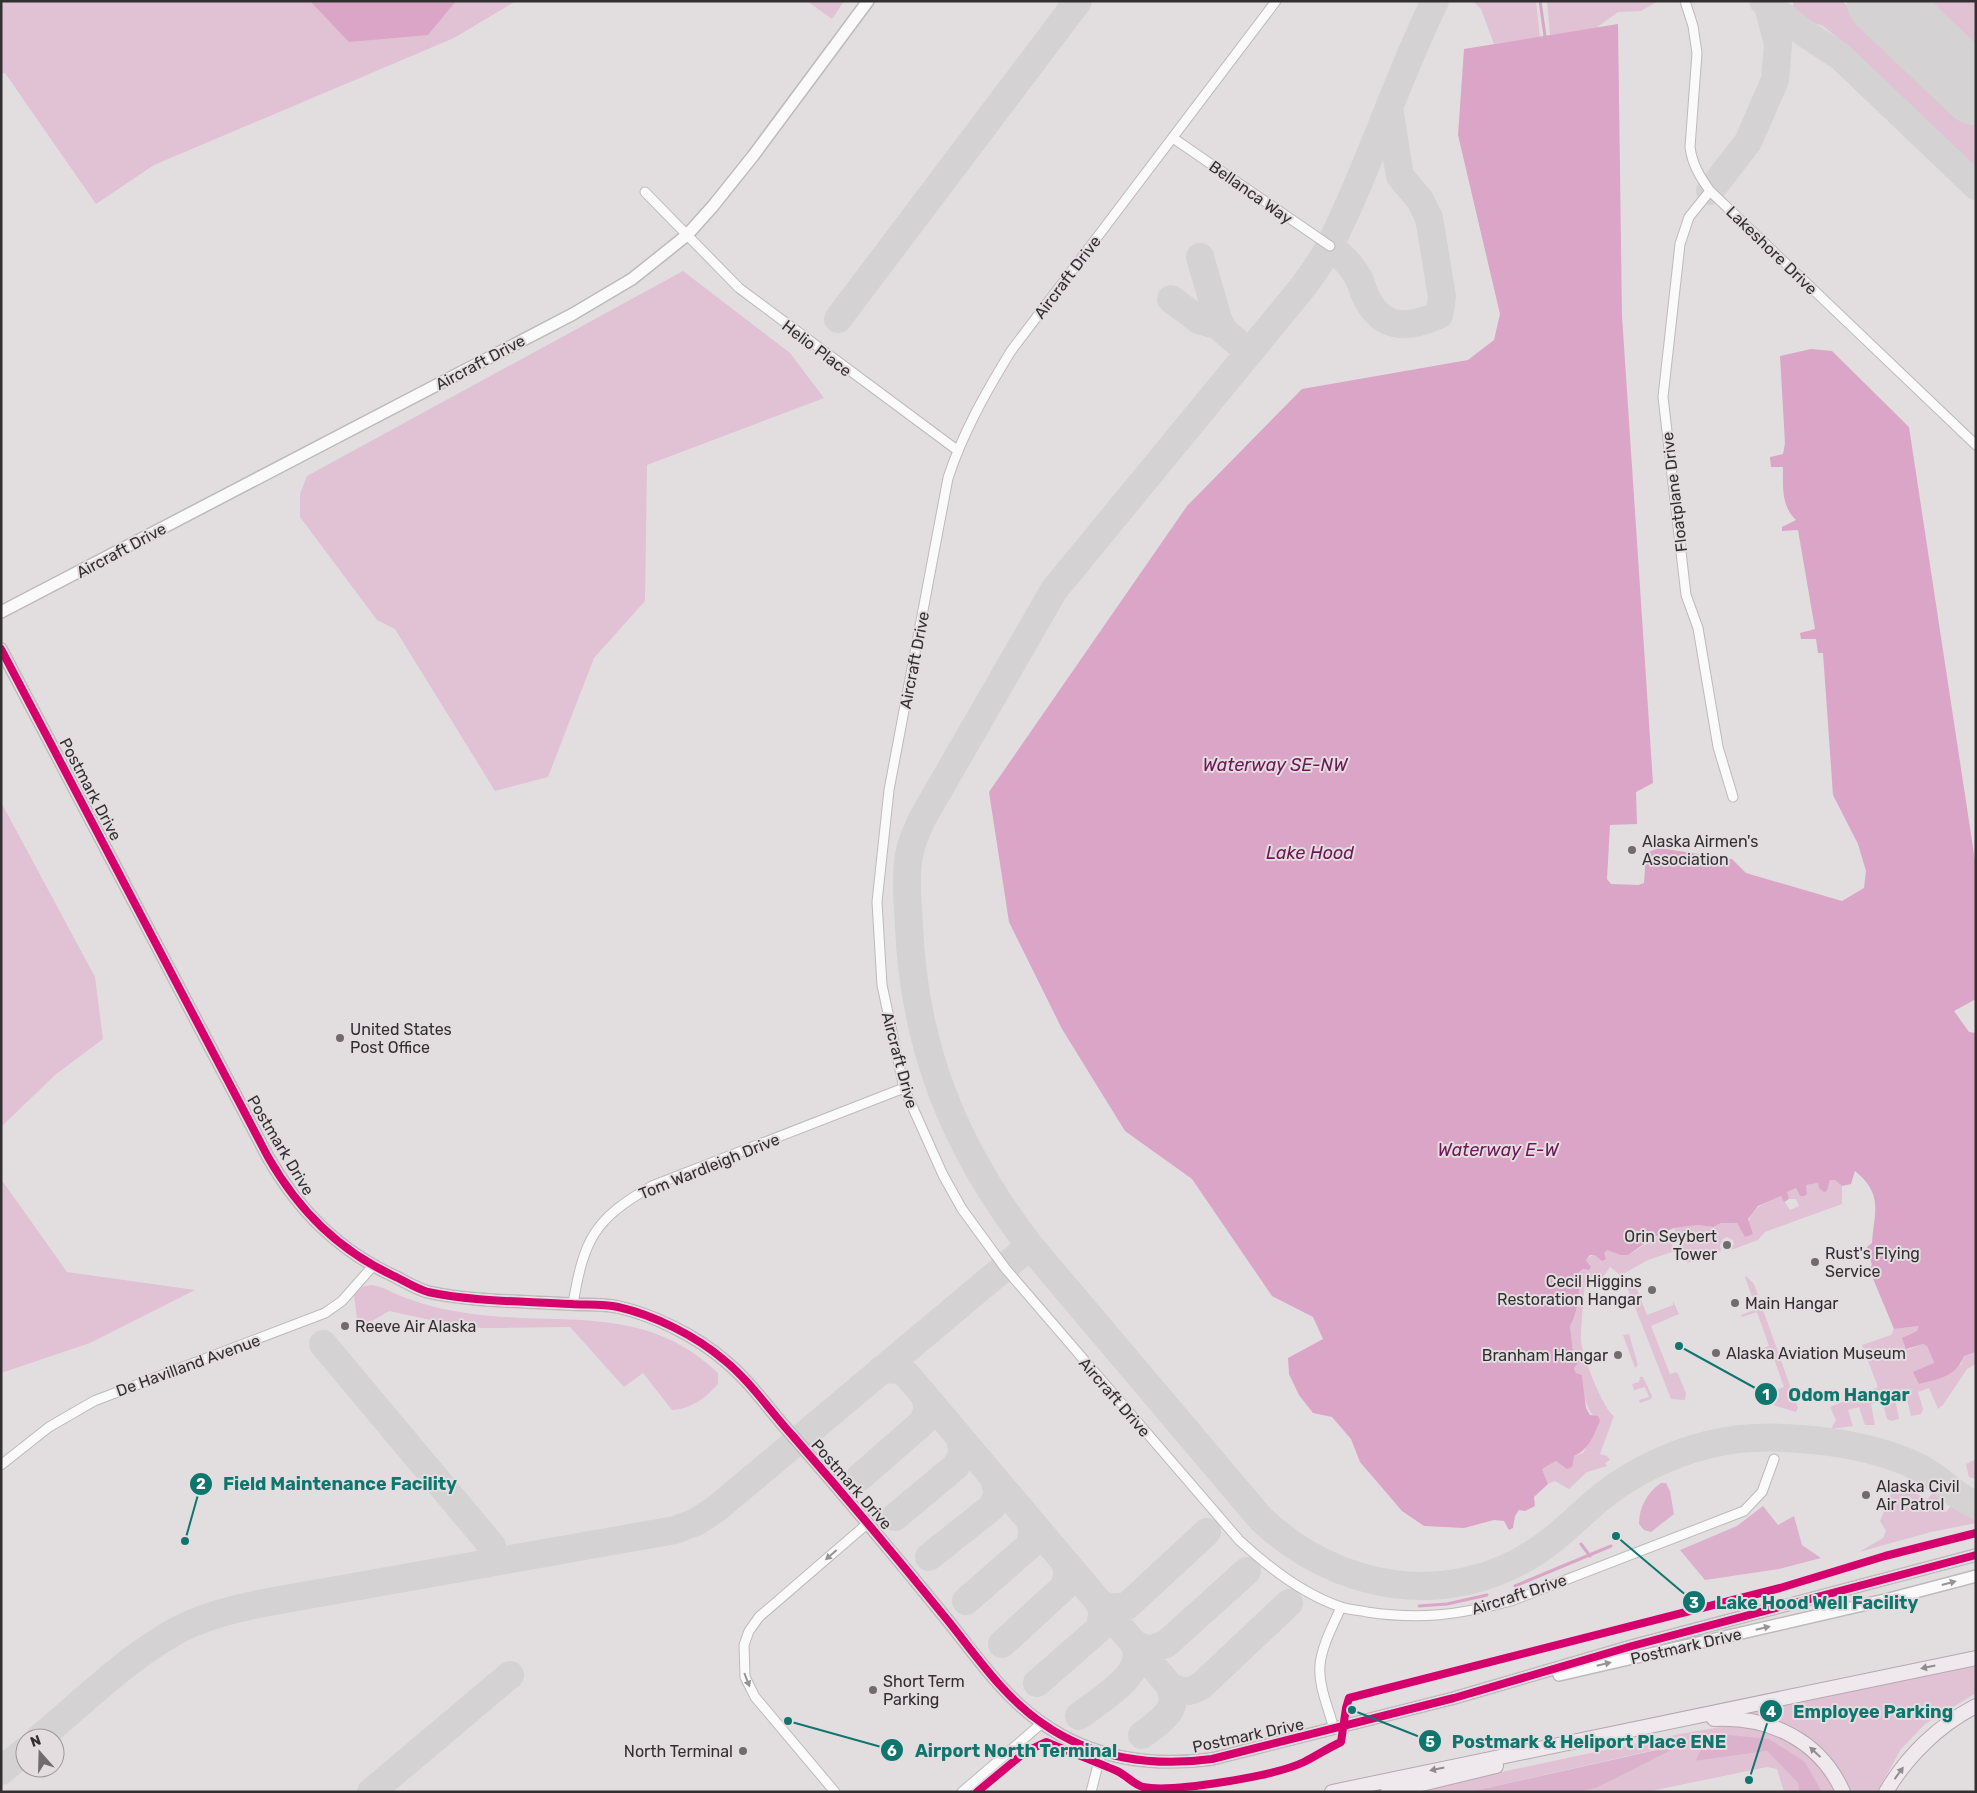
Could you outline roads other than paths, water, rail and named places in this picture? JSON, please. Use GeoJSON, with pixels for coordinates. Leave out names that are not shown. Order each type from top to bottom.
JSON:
{"type":"FeatureCollection","features":[{"type":"Feature","properties":{"kind":"main road"},"geometry":{"type":"LineString","coordinates":[[1332,1792],[1976,1658]]}},
{"type":"Feature","properties":{"kind":"main road"},"geometry":{"type":"LineString","coordinates":[[1886,1792],[1912,1755],[1950,1722],[1976,1706]]}},
{"type":"Feature","properties":{"kind":"main road"},"geometry":{"type":"LineString","coordinates":[[1662,1723],[1732,1718],[1763,1722],[1794,1736],[1819,1756],[1831,1769],[1843,1792]]}},
{"type":"Feature","properties":{"kind":"main road"},"geometry":{"type":"LineString","coordinates":[[1388,1792],[1488,1768],[1571,1741]]}},
{"type":"Feature","properties":{"kind":"street","name":"Aircraft Drive"},"geometry":{"type":"LineString","coordinates":[[1,612],[573,314],[632,279],[687,235],[753,156],[868,1]]}},
{"type":"Feature","properties":{"kind":"street","name":"Aircraft Drive"},"geometry":{"type":"LineString","coordinates":[[1276,1],[1011,351],[988,388],[957,450],[948,478],[890,790],[877,902],[882,985],[904,1088],[943,1175],[962,1209],[1005,1268],[1238,1540],[1266,1565],[1295,1584],[1341,1608],[1421,1617],[1472,1611],[1511,1600],[1744,1511],[1762,1492],[1774,1459]]}},
{"type":"Feature","properties":{"kind":"street","name":"Lakeshore Drive"},"geometry":{"type":"LineString","coordinates":[[1686,1],[1693,26],[1697,53],[1690,147],[1698,175],[1710,191],[1976,445]]}},
{"type":"Feature","properties":{"kind":"street","name":"Bellanca Way"},"geometry":{"type":"LineString","coordinates":[[1173,138],[1330,246]]}},
{"type":"Feature","properties":{"kind":"street","name":"Floatplane Drive"},"geometry":{"type":"LineString","coordinates":[[1710,191],[1689,218],[1680,244],[1663,397],[1686,595],[1698,628],[1718,748],[1733,797]]}},
{"type":"Feature","properties":{"kind":"street","name":"Helio Place"},"geometry":{"type":"LineString","coordinates":[[645,192],[739,288],[770,313],[957,450]]}},
{"type":"Feature","properties":{"kind":"street","name":"Postmark Drive"},"geometry":{"type":"LineString","coordinates":[[1,649],[277,1172],[294,1198],[314,1221],[346,1250],[372,1267],[425,1291],[463,1297],[618,1307],[658,1320],[724,1359],[868,1524],[993,1676],[1042,1723],[1101,1753],[1143,1761],[1187,1762],[1234,1754],[1454,1698],[1889,1599],[1976,1576]]}},
{"type":"Feature","properties":{"kind":"street","name":"Tom Wardleigh Drive"},"geometry":{"type":"LineString","coordinates":[[573,1304],[580,1264],[587,1246],[597,1228],[629,1199],[652,1186],[904,1088]]}},
{"type":"Feature","properties":{"kind":"street","name":"De Havilland Avenue"},"geometry":{"type":"LineString","coordinates":[[1,1465],[56,1422],[94,1401],[325,1313],[342,1301],[372,1267]]}},
{"type":"Feature","properties":{"kind":"street"},"geometry":{"type":"LineString","coordinates":[[834,1792],[755,1697],[745,1677],[744,1644],[749,1631],[759,1617],[868,1524]]}},
{"type":"Feature","properties":{"kind":"street","name":"Postmark Drive"},"geometry":{"type":"LineString","coordinates":[[1454,1698],[1632,1646],[1976,1555]]}},
{"type":"Feature","properties":{"kind":"street"},"geometry":{"type":"LineString","coordinates":[[1334,1729],[1321,1681],[1320,1665],[1324,1647],[1341,1608]]}},
{"type":"Feature","properties":{"kind":"street"},"geometry":{"type":"LineString","coordinates":[[962,1792],[1042,1723]]}},
{"type":"Feature","properties":{"kind":"street"},"geometry":{"type":"LineString","coordinates":[[1091,1792],[1101,1753]]}},
{"type":"Feature","properties":{"kind":"water"},"geometry":{"type":"Polygon","coordinates":[[[310,1],[456,1],[428,35],[349,42],[310,1]]]}},
{"type":"Feature","properties":{"kind":"water","name":"Lake Hood"},"geometry":{"type":"Polygon","coordinates":[[[1618,24],[1622,316],[1653,783],[1636,792],[1637,824],[1610,825],[1607,879],[1611,884],[1638,885],[1644,883],[1646,853],[1659,848],[1732,859],[1746,873],[1842,901],[1864,888],[1866,871],[1858,844],[1833,795],[1823,653],[1818,653],[1816,639],[1801,639],[1800,633],[1815,629],[1798,530],[1782,531],[1782,527],[1796,520],[1785,502],[1783,467],[1771,467],[1770,457],[1783,454],[1785,443],[1780,356],[1811,349],[1832,351],[1909,427],[1976,867],[1976,999],[1954,1011],[1969,1032],[1976,1033],[1976,1352],[1964,1356],[1956,1369],[1946,1376],[1919,1384],[1913,1372],[1934,1363],[1927,1346],[1923,1344],[1906,1349],[1902,1338],[1917,1331],[1919,1326],[1894,1329],[1869,1269],[1872,1265],[1867,1247],[1872,1243],[1875,1212],[1874,1196],[1870,1188],[1855,1171],[1851,1184],[1842,1186],[1835,1180],[1830,1180],[1827,1191],[1824,1192],[1819,1188],[1818,1183],[1806,1185],[1807,1194],[1804,1196],[1800,1196],[1796,1188],[1787,1192],[1789,1199],[1784,1202],[1781,1196],[1758,1206],[1748,1219],[1753,1234],[1745,1237],[1737,1223],[1721,1223],[1713,1227],[1698,1225],[1674,1228],[1654,1237],[1628,1255],[1621,1255],[1607,1250],[1604,1253],[1606,1259],[1602,1261],[1595,1255],[1590,1255],[1586,1260],[1591,1267],[1589,1270],[1583,1269],[1578,1273],[1578,1300],[1570,1326],[1573,1352],[1578,1355],[1579,1362],[1574,1368],[1576,1373],[1582,1375],[1586,1408],[1590,1415],[1598,1416],[1600,1421],[1590,1441],[1584,1450],[1574,1456],[1572,1467],[1567,1469],[1556,1461],[1542,1469],[1548,1484],[1534,1497],[1535,1506],[1525,1511],[1519,1510],[1515,1516],[1513,1528],[1509,1530],[1504,1521],[1494,1520],[1464,1528],[1424,1526],[1402,1511],[1360,1462],[1351,1439],[1332,1417],[1313,1413],[1299,1395],[1289,1374],[1288,1358],[1323,1339],[1313,1317],[1272,1296],[1192,1179],[1125,1131],[1062,1029],[1009,922],[989,792],[1187,506],[1302,389],[1468,360],[1494,340],[1500,314],[1458,135],[1464,49],[1618,24]]]}},
{"type":"Feature","properties":{"kind":"waterway"},"geometry":{"type":"LineString","coordinates":[[1540,1],[1545,36]]}},
{"type":"Feature","properties":{"kind":"waterway"},"geometry":{"type":"LineString","coordinates":[[1581,1544],[1590,1556]]}},
{"type":"Feature","properties":{"kind":"waterway"},"geometry":{"type":"LineString","coordinates":[[1515,1586],[1611,1546]]}},
{"type":"Feature","properties":{"kind":"waterway"},"geometry":{"type":"LineString","coordinates":[[1419,1606],[1447,1604],[1487,1595]]}},
{"type":"Feature","properties":{"kind":"place","name":"Alaska Airmen's Association"},"geometry":{"type":"Point","coordinates":[1632,850]}},
{"type":"Feature","properties":{"kind":"place","name":"United States Post Office"},"geometry":{"type":"Point","coordinates":[340,1038]}},
{"type":"Feature","properties":{"kind":"place","name":"Orin Seybert Tower"},"geometry":{"type":"Point","coordinates":[1727,1245]}},
{"type":"Feature","properties":{"kind":"place","name":"Rust's Flying Service"},"geometry":{"type":"Point","coordinates":[1815,1262]}},
{"type":"Feature","properties":{"kind":"place","name":"Cecil Higgins Restoration Hangar"},"geometry":{"type":"Point","coordinates":[1652,1290]}},
{"type":"Feature","properties":{"kind":"place","name":"Main Hangar"},"geometry":{"type":"Point","coordinates":[1735,1303]}},
{"type":"Feature","properties":{"kind":"place","name":"Reeve Air Alaska"},"geometry":{"type":"Point","coordinates":[345,1326]}},
{"type":"Feature","properties":{"kind":"place","name":"Odom Hangar"},"geometry":{"type":"Point","coordinates":[1679,1346]}},
{"type":"Feature","properties":{"kind":"place","name":"Alaska Aviation Museum"},"geometry":{"type":"Point","coordinates":[1716,1353]}},
{"type":"Feature","properties":{"kind":"place","name":"Branham Hangar"},"geometry":{"type":"Point","coordinates":[1618,1355]}},
{"type":"Feature","properties":{"kind":"place","name":"Alaska Civil Air Patrol"},"geometry":{"type":"Point","coordinates":[1866,1495]}},
{"type":"Feature","properties":{"kind":"place","name":"Lake Hood Well Facility"},"geometry":{"type":"Point","coordinates":[1616,1536]}},
{"type":"Feature","properties":{"kind":"place","name":"Field Maintenance Facility"},"geometry":{"type":"Point","coordinates":[185,1541]}},
{"type":"Feature","properties":{"kind":"place","name":"Short Term Parking"},"geometry":{"type":"Point","coordinates":[873,1690]}},
{"type":"Feature","properties":{"kind":"place","name":"Postmark & Heliport Place ENE"},"geometry":{"type":"Point","coordinates":[1352,1710]}},
{"type":"Feature","properties":{"kind":"place","name":"Airport North Terminal"},"geometry":{"type":"Point","coordinates":[788,1721]}},
{"type":"Feature","properties":{"kind":"place","name":"North Terminal"},"geometry":{"type":"Point","coordinates":[743,1751]}},
{"type":"Feature","properties":{"kind":"place","name":"Employee Parking"},"geometry":{"type":"Point","coordinates":[1749,1780]}},
{"type":"Feature","properties":{"kind":"water label","name":"Waterway SE-NW"},"geometry":{"type":"Point","coordinates":[1275,765]}},
{"type":"Feature","properties":{"kind":"water label","name":"Waterway E-W"},"geometry":{"type":"Point","coordinates":[1498,1150]}}]}
